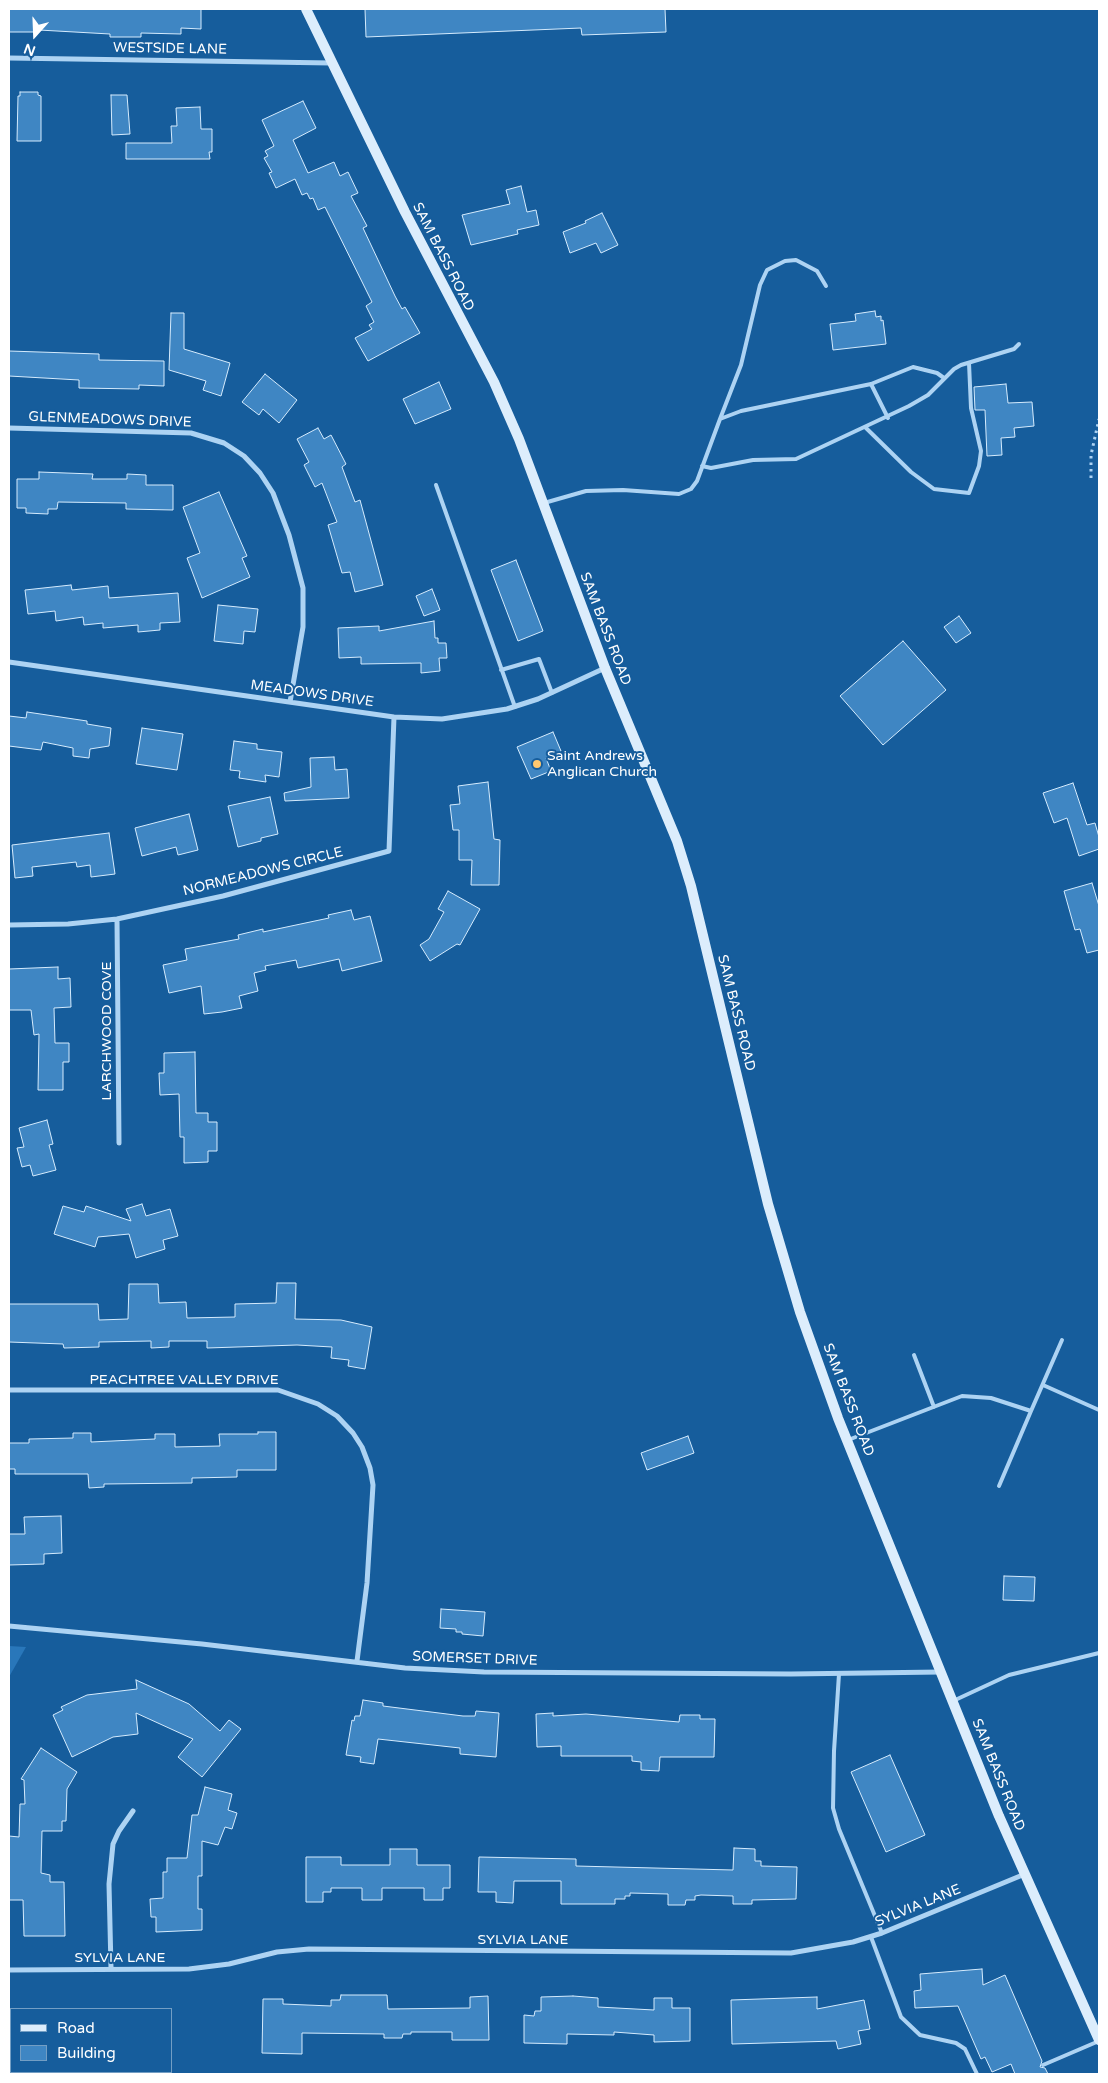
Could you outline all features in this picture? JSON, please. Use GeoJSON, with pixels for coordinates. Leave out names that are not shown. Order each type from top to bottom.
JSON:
{"type":"FeatureCollection","features":[{"type":"Feature","properties":{"kind":"main road","name":"SAM BASS ROAD"},"geometry":{"type":"LineString","coordinates":[[306,9],[405,212],[494,382],[519,439],[605,668],[679,850],[693,895],[768,1204],[800,1312],[848,1440],[942,1672],[1025,1874],[1099,2040]]}},
{"type":"Feature","properties":{"kind":"street","name":"WESTSIDE LANE"},"geometry":{"type":"LineString","coordinates":[[9,58],[332,63]]}},
{"type":"Feature","properties":{"kind":"street","name":"GLENMEADOWS DRIVE"},"geometry":{"type":"LineString","coordinates":[[9,428],[191,433],[224,443],[244,456],[260,473],[273,493],[289,535],[303,588],[303,627],[290,702]]}},
{"type":"Feature","properties":{"kind":"street","name":"MEADOWS DRIVE"},"geometry":{"type":"LineString","coordinates":[[9,662],[394,717],[442,719],[515,707],[552,693],[605,668]]}},
{"type":"Feature","properties":{"kind":"street","name":"NORMEADOWS CIRCLE"},"geometry":{"type":"LineString","coordinates":[[9,925],[68,924],[117,919],[223,896],[389,851],[394,717]]}},
{"type":"Feature","properties":{"kind":"street","name":"LARCHWOOD COVE"},"geometry":{"type":"LineString","coordinates":[[117,919],[119,1143]]}},
{"type":"Feature","properties":{"kind":"street","name":"PEACHTREE VALLEY DRIVE"},"geometry":{"type":"LineString","coordinates":[[9,1390],[278,1390],[318,1404],[337,1416],[353,1432],[362,1447],[370,1468],[373,1485],[367,1583],[357,1661]]}},
{"type":"Feature","properties":{"kind":"street","name":"SOMERSET DRIVE"},"geometry":{"type":"LineString","coordinates":[[9,1626],[357,1661],[405,1668],[484,1672],[839,1674],[942,1672]]}},
{"type":"Feature","properties":{"kind":"street"},"geometry":{"type":"LineString","coordinates":[[111,1968],[109,1884],[113,1844],[119,1830],[133,1811]]}},
{"type":"Feature","properties":{"kind":"street","name":"SYLVIA LANE"},"geometry":{"type":"LineString","coordinates":[[9,1970],[189,1969],[229,1964],[277,1952],[309,1949],[791,1952],[822,1949],[871,1937],[1025,1874]]}},
{"type":"Feature","properties":{"kind":"lane"},"geometry":{"type":"LineString","coordinates":[[542,504],[586,491],[623,490],[679,494],[691,490],[697,481],[741,365],[760,285],[767,270],[785,260],[804,262],[818,271],[826,286]]}},
{"type":"Feature","properties":{"kind":"lane"},"geometry":{"type":"LineString","coordinates":[[702,466],[711,468],[753,460],[796,458],[888,418],[928,395],[954,369],[1014,349],[1019,344]]}},
{"type":"Feature","properties":{"kind":"lane"},"geometry":{"type":"LineString","coordinates":[[866,428],[911,472],[934,489],[969,494],[979,466],[980,451],[971,408],[969,363]]}},
{"type":"Feature","properties":{"kind":"lane"},"geometry":{"type":"LineString","coordinates":[[720,419],[741,411],[871,384],[913,367],[937,373],[944,378]]}},
{"type":"Feature","properties":{"kind":"lane"},"geometry":{"type":"LineString","coordinates":[[871,384],[888,418]]}},
{"type":"Feature","properties":{"kind":"lane"},"geometry":{"type":"LineString","coordinates":[[436,485],[515,707]]}},
{"type":"Feature","properties":{"kind":"lane"},"geometry":{"type":"LineString","coordinates":[[501,670],[539,659],[552,693]]}},
{"type":"Feature","properties":{"kind":"lane"},"geometry":{"type":"LineString","coordinates":[[999,1486],[1062,1340]]}},
{"type":"Feature","properties":{"kind":"lane"},"geometry":{"type":"LineString","coordinates":[[914,1355],[934,1407]]}},
{"type":"Feature","properties":{"kind":"lane"},"geometry":{"type":"LineString","coordinates":[[1043,1385],[1099,1410]]}},
{"type":"Feature","properties":{"kind":"lane"},"geometry":{"type":"LineString","coordinates":[[848,1440],[962,1396],[991,1398],[1031,1411]]}},
{"type":"Feature","properties":{"kind":"lane"},"geometry":{"type":"LineString","coordinates":[[954,1701],[1009,1675],[1099,1653]]}},
{"type":"Feature","properties":{"kind":"lane"},"geometry":{"type":"LineString","coordinates":[[839,1674],[834,1751],[833,1808],[839,1829],[882,1933]]}},
{"type":"Feature","properties":{"kind":"lane"},"geometry":{"type":"LineString","coordinates":[[871,1937],[901,2016],[920,2035],[956,2043],[965,2050],[977,2074]]}},
{"type":"Feature","properties":{"kind":"lane"},"geometry":{"type":"LineString","coordinates":[[1043,2065],[1099,2040]]}},
{"type":"Feature","properties":{"kind":"path"},"geometry":{"type":"LineString","coordinates":[[1091,478],[1091,455],[1099,419]]}},
{"type":"Feature","properties":{"kind":"shaded area"},"geometry":{"type":"Polygon","coordinates":[[[9,1646],[26,1647],[9,1677],[9,1646]]]}},
{"type":"Feature","properties":{"kind":"building"},"geometry":{"type":"Polygon","coordinates":[[[9,9],[201,9],[201,29],[181,28],[181,34],[141,33],[141,37],[110,37],[110,34],[39,30],[39,32],[9,32],[9,9]]]}},
{"type":"Feature","properties":{"kind":"building"},"geometry":{"type":"Polygon","coordinates":[[[365,9],[665,9],[666,32],[582,35],[581,28],[366,37],[365,9]]]}},
{"type":"Feature","properties":{"kind":"building"},"geometry":{"type":"Polygon","coordinates":[[[20,92],[38,92],[38,95],[41,96],[41,141],[17,141],[18,96],[20,96],[20,92]]]}},
{"type":"Feature","properties":{"kind":"building"},"geometry":{"type":"Polygon","coordinates":[[[111,95],[127,95],[130,134],[112,135],[111,95]]]}},
{"type":"Feature","properties":{"kind":"building"},"geometry":{"type":"Polygon","coordinates":[[[303,101],[316,128],[293,140],[308,173],[334,162],[340,176],[348,172],[358,193],[351,196],[367,226],[363,228],[402,309],[405,307],[420,333],[368,361],[355,338],[372,329],[369,325],[374,322],[366,306],[372,302],[325,207],[318,210],[313,198],[310,199],[307,193],[302,195],[295,179],[276,188],[269,173],[272,172],[264,158],[268,156],[265,151],[274,146],[262,120],[303,101]]]}},
{"type":"Feature","properties":{"kind":"building"},"geometry":{"type":"Polygon","coordinates":[[[200,107],[201,129],[212,129],[212,152],[209,152],[210,159],[126,159],[126,143],[172,143],[171,126],[177,126],[176,108],[200,107]]]}},
{"type":"Feature","properties":{"kind":"building"},"geometry":{"type":"Polygon","coordinates":[[[521,186],[527,212],[536,210],[539,225],[517,230],[518,234],[471,245],[462,215],[510,204],[506,190],[521,186]]]}},
{"type":"Feature","properties":{"kind":"building"},"geometry":{"type":"Polygon","coordinates":[[[602,213],[618,245],[601,253],[596,243],[570,253],[563,232],[586,223],[585,221],[602,213]]]}},
{"type":"Feature","properties":{"kind":"building"},"geometry":{"type":"Polygon","coordinates":[[[875,311],[876,317],[881,316],[881,321],[883,320],[886,344],[833,350],[830,324],[856,321],[855,314],[875,311]]]}},
{"type":"Feature","properties":{"kind":"building"},"geometry":{"type":"Polygon","coordinates":[[[171,313],[184,313],[184,349],[230,363],[221,396],[203,390],[206,381],[169,370],[171,313]]]}},
{"type":"Feature","properties":{"kind":"building"},"geometry":{"type":"Polygon","coordinates":[[[9,351],[99,354],[99,360],[164,361],[164,386],[139,385],[139,389],[79,388],[79,380],[9,376],[9,351]]]}},
{"type":"Feature","properties":{"kind":"building"},"geometry":{"type":"Polygon","coordinates":[[[265,374],[297,400],[279,423],[263,409],[259,415],[242,402],[265,374]]]}},
{"type":"Feature","properties":{"kind":"building"},"geometry":{"type":"Polygon","coordinates":[[[439,382],[451,409],[415,424],[403,399],[439,382]]]}},
{"type":"Feature","properties":{"kind":"building"},"geometry":{"type":"Polygon","coordinates":[[[1006,384],[1008,403],[1032,402],[1034,426],[1014,428],[1015,437],[1001,438],[1002,455],[987,456],[985,410],[975,410],[974,387],[1006,384]]]}},
{"type":"Feature","properties":{"kind":"building"},"geometry":{"type":"Polygon","coordinates":[[[318,428],[324,439],[331,435],[346,464],[342,467],[355,502],[360,500],[383,585],[355,592],[350,572],[342,573],[328,525],[337,522],[322,483],[315,487],[304,465],[309,462],[297,439],[318,428]]]}},
{"type":"Feature","properties":{"kind":"building"},"geometry":{"type":"Polygon","coordinates":[[[39,472],[93,474],[92,479],[127,479],[127,474],[146,475],[146,485],[173,485],[173,510],[126,509],[126,503],[58,502],[57,509],[48,509],[48,514],[26,513],[26,508],[17,508],[17,479],[39,479],[39,472]]]}},
{"type":"Feature","properties":{"kind":"building"},"geometry":{"type":"Polygon","coordinates":[[[219,492],[247,556],[242,558],[250,577],[202,598],[187,558],[200,553],[183,507],[219,492]]]}},
{"type":"Feature","properties":{"kind":"building"},"geometry":{"type":"Polygon","coordinates":[[[516,560],[543,631],[518,641],[491,570],[516,560]]]}},
{"type":"Feature","properties":{"kind":"building"},"geometry":{"type":"Polygon","coordinates":[[[71,585],[72,590],[108,586],[109,598],[178,593],[180,622],[160,623],[160,630],[138,632],[138,625],[103,628],[103,623],[84,625],[83,617],[56,621],[55,611],[28,614],[25,590],[71,585]]]}},
{"type":"Feature","properties":{"kind":"building"},"geometry":{"type":"Polygon","coordinates":[[[432,589],[440,610],[424,616],[416,596],[432,589]]]}},
{"type":"Feature","properties":{"kind":"building"},"geometry":{"type":"Polygon","coordinates":[[[218,605],[258,609],[255,632],[244,631],[243,644],[214,641],[218,605]]]}},
{"type":"Feature","properties":{"kind":"building"},"geometry":{"type":"Polygon","coordinates":[[[959,616],[971,633],[956,643],[944,627],[959,616]]]}},
{"type":"Feature","properties":{"kind":"building"},"geometry":{"type":"Polygon","coordinates":[[[434,621],[435,638],[438,638],[438,643],[446,643],[447,658],[439,658],[440,671],[421,673],[421,663],[361,664],[361,657],[339,658],[338,628],[379,626],[379,631],[434,621]]]}},
{"type":"Feature","properties":{"kind":"building"},"geometry":{"type":"Polygon","coordinates":[[[903,641],[946,690],[883,745],[840,696],[903,641]]]}},
{"type":"Feature","properties":{"kind":"building"},"geometry":{"type":"Polygon","coordinates":[[[27,712],[87,721],[87,724],[111,728],[109,746],[90,749],[89,758],[73,756],[73,748],[43,742],[41,750],[9,746],[9,716],[26,718],[27,712]]]}},
{"type":"Feature","properties":{"kind":"building"},"geometry":{"type":"Polygon","coordinates":[[[142,728],[183,734],[177,770],[136,764],[142,728]]]}},
{"type":"Feature","properties":{"kind":"building","name":"Saint Andrews Anglican Church"},"geometry":{"type":"Polygon","coordinates":[[[553,732],[561,751],[546,758],[551,771],[531,779],[517,747],[553,732]]]}},
{"type":"Feature","properties":{"kind":"building"},"geometry":{"type":"Polygon","coordinates":[[[234,741],[257,744],[257,749],[282,752],[279,777],[265,775],[266,782],[239,778],[240,771],[230,770],[234,741]]]}},
{"type":"Feature","properties":{"kind":"building"},"geometry":{"type":"Polygon","coordinates":[[[334,757],[335,770],[347,769],[349,798],[285,801],[284,793],[311,787],[310,758],[334,757]]]}},
{"type":"Feature","properties":{"kind":"building"},"geometry":{"type":"Polygon","coordinates":[[[488,782],[494,839],[500,840],[499,885],[471,885],[472,860],[459,860],[459,830],[453,830],[450,805],[460,804],[458,786],[488,782]]]}},
{"type":"Feature","properties":{"kind":"building"},"geometry":{"type":"Polygon","coordinates":[[[1073,783],[1087,825],[1095,823],[1099,837],[1099,849],[1079,856],[1067,818],[1054,823],[1043,793],[1073,783]]]}},
{"type":"Feature","properties":{"kind":"building"},"geometry":{"type":"Polygon","coordinates":[[[270,797],[278,834],[238,847],[228,806],[270,797]]]}},
{"type":"Feature","properties":{"kind":"building"},"geometry":{"type":"Polygon","coordinates":[[[189,814],[198,850],[178,855],[176,847],[142,856],[135,828],[189,814]]]}},
{"type":"Feature","properties":{"kind":"building"},"geometry":{"type":"Polygon","coordinates":[[[109,833],[115,874],[91,877],[90,865],[77,867],[76,862],[32,867],[33,876],[15,878],[12,845],[109,833]]]}},
{"type":"Feature","properties":{"kind":"building"},"geometry":{"type":"Polygon","coordinates":[[[1092,883],[1099,906],[1099,950],[1087,953],[1080,929],[1075,930],[1064,891],[1092,883]]]}},
{"type":"Feature","properties":{"kind":"building"},"geometry":{"type":"Polygon","coordinates":[[[448,891],[480,909],[460,945],[457,944],[430,961],[420,945],[429,939],[444,912],[438,909],[448,891]]]}},
{"type":"Feature","properties":{"kind":"building"},"geometry":{"type":"Polygon","coordinates":[[[351,910],[354,920],[370,916],[382,961],[342,971],[339,959],[298,968],[296,960],[265,966],[266,970],[254,973],[258,991],[239,996],[242,1008],[222,1012],[204,1014],[201,986],[169,993],[163,965],[187,960],[185,949],[239,939],[238,935],[263,929],[263,932],[329,918],[328,915],[351,910]]]}},
{"type":"Feature","properties":{"kind":"building"},"geometry":{"type":"Polygon","coordinates":[[[58,967],[58,979],[70,978],[71,1007],[54,1008],[55,1043],[69,1043],[69,1062],[63,1062],[63,1090],[38,1090],[39,1034],[34,1035],[31,1010],[9,1010],[9,969],[58,967]]]}},
{"type":"Feature","properties":{"kind":"building"},"geometry":{"type":"Polygon","coordinates":[[[195,1052],[196,1113],[208,1113],[208,1122],[217,1122],[217,1151],[208,1151],[208,1162],[184,1163],[184,1137],[180,1137],[179,1094],[160,1095],[159,1073],[164,1073],[164,1053],[195,1052]]]}},
{"type":"Feature","properties":{"kind":"building"},"geometry":{"type":"Polygon","coordinates":[[[47,1120],[53,1144],[49,1145],[56,1170],[33,1176],[30,1165],[22,1167],[17,1148],[24,1147],[19,1128],[47,1120]]]}},
{"type":"Feature","properties":{"kind":"building"},"geometry":{"type":"Polygon","coordinates":[[[142,1204],[146,1216],[170,1209],[178,1236],[163,1240],[165,1249],[136,1258],[129,1234],[98,1237],[95,1247],[54,1234],[63,1206],[84,1212],[86,1206],[131,1221],[126,1209],[142,1204]]]}},
{"type":"Feature","properties":{"kind":"building"},"geometry":{"type":"Polygon","coordinates":[[[277,1283],[296,1283],[295,1319],[341,1320],[372,1327],[365,1369],[348,1366],[349,1360],[331,1358],[332,1347],[297,1345],[207,1348],[207,1341],[169,1341],[169,1347],[151,1348],[151,1341],[99,1342],[99,1347],[64,1348],[63,1344],[9,1342],[9,1304],[98,1304],[99,1320],[128,1319],[129,1284],[158,1284],[159,1303],[186,1302],[187,1318],[235,1317],[235,1304],[276,1303],[277,1283]]]}},
{"type":"Feature","properties":{"kind":"building"},"geometry":{"type":"Polygon","coordinates":[[[258,1432],[276,1432],[276,1470],[237,1470],[237,1477],[192,1478],[192,1483],[104,1484],[104,1487],[89,1488],[88,1474],[15,1474],[15,1469],[9,1469],[9,1443],[29,1443],[29,1439],[73,1438],[73,1433],[91,1433],[91,1442],[155,1439],[155,1434],[175,1434],[175,1447],[220,1446],[219,1434],[258,1434],[258,1432]]]}},
{"type":"Feature","properties":{"kind":"building"},"geometry":{"type":"Polygon","coordinates":[[[688,1436],[694,1453],[647,1470],[641,1453],[688,1436]]]}},
{"type":"Feature","properties":{"kind":"building"},"geometry":{"type":"Polygon","coordinates":[[[61,1516],[62,1553],[44,1554],[44,1564],[9,1565],[9,1534],[25,1534],[24,1517],[61,1516]]]}},
{"type":"Feature","properties":{"kind":"building"},"geometry":{"type":"Polygon","coordinates":[[[1004,1576],[1035,1577],[1034,1601],[1003,1600],[1004,1576]]]}},
{"type":"Feature","properties":{"kind":"building"},"geometry":{"type":"Polygon","coordinates":[[[441,1609],[485,1612],[483,1636],[462,1634],[462,1632],[456,1632],[456,1629],[440,1628],[441,1609]]]}},
{"type":"Feature","properties":{"kind":"building"},"geometry":{"type":"Polygon","coordinates":[[[136,1680],[189,1704],[220,1731],[229,1720],[241,1729],[202,1777],[178,1757],[193,1739],[136,1713],[138,1734],[113,1737],[72,1757],[53,1715],[63,1710],[61,1707],[87,1695],[137,1689],[136,1680]]]}},
{"type":"Feature","properties":{"kind":"building"},"geometry":{"type":"Polygon","coordinates":[[[363,1700],[383,1703],[383,1706],[463,1716],[475,1716],[476,1711],[499,1713],[496,1757],[460,1754],[460,1748],[378,1739],[374,1764],[360,1762],[361,1757],[346,1755],[352,1720],[354,1721],[355,1716],[360,1716],[363,1700]]]}},
{"type":"Feature","properties":{"kind":"building"},"geometry":{"type":"Polygon","coordinates":[[[553,1713],[553,1716],[586,1714],[679,1722],[680,1715],[700,1715],[700,1719],[715,1719],[714,1757],[660,1757],[659,1771],[641,1770],[641,1762],[632,1761],[632,1756],[561,1756],[561,1746],[537,1747],[536,1714],[553,1713]]]}},
{"type":"Feature","properties":{"kind":"building"},"geometry":{"type":"Polygon","coordinates":[[[41,1748],[77,1772],[67,1789],[66,1821],[62,1821],[62,1831],[42,1831],[41,1873],[50,1875],[50,1882],[64,1882],[65,1936],[24,1936],[23,1900],[9,1900],[9,1836],[19,1837],[20,1804],[25,1804],[24,1780],[21,1779],[41,1748]]]}},
{"type":"Feature","properties":{"kind":"building"},"geometry":{"type":"Polygon","coordinates":[[[890,1755],[925,1835],[886,1852],[851,1772],[890,1755]]]}},
{"type":"Feature","properties":{"kind":"building"},"geometry":{"type":"Polygon","coordinates":[[[205,1787],[232,1794],[228,1810],[237,1813],[232,1829],[225,1827],[218,1845],[202,1841],[202,1876],[198,1876],[198,1909],[202,1909],[202,1930],[156,1932],[156,1917],[151,1917],[150,1899],[163,1898],[163,1872],[167,1872],[167,1858],[187,1858],[192,1815],[198,1815],[205,1787]]]}},
{"type":"Feature","properties":{"kind":"building"},"geometry":{"type":"Polygon","coordinates":[[[734,1848],[755,1849],[755,1861],[761,1861],[761,1866],[797,1867],[796,1899],[752,1900],[752,1904],[733,1904],[733,1896],[701,1895],[695,1896],[695,1900],[686,1900],[685,1905],[668,1905],[668,1894],[630,1893],[630,1896],[625,1896],[625,1899],[615,1899],[615,1904],[561,1904],[561,1881],[514,1881],[513,1903],[496,1902],[496,1892],[478,1892],[479,1857],[576,1859],[576,1866],[733,1870],[734,1848]]]}},
{"type":"Feature","properties":{"kind":"building"},"geometry":{"type":"Polygon","coordinates":[[[390,1849],[417,1849],[417,1865],[450,1865],[450,1888],[443,1888],[443,1900],[424,1900],[424,1888],[382,1888],[382,1900],[362,1900],[362,1888],[331,1888],[331,1892],[323,1892],[323,1902],[306,1902],[306,1857],[341,1857],[341,1865],[390,1865],[390,1849]]]}},
{"type":"Feature","properties":{"kind":"building"},"geometry":{"type":"Polygon","coordinates":[[[982,1969],[983,1985],[1005,1975],[1042,2061],[1040,2067],[1045,2068],[1048,2074],[1015,2074],[1011,2064],[992,2072],[985,2057],[981,2059],[958,2006],[915,2008],[914,1991],[921,1990],[920,1974],[982,1969]]]}},
{"type":"Feature","properties":{"kind":"building"},"geometry":{"type":"Polygon","coordinates":[[[341,1995],[387,1995],[388,2009],[470,2008],[470,1997],[488,1996],[489,2040],[452,2040],[452,2032],[411,2032],[411,2034],[403,2034],[402,2038],[384,2038],[384,2034],[302,2033],[302,2054],[262,2053],[263,1999],[283,1999],[283,2004],[331,2006],[331,2000],[340,2000],[341,1995]]]}},
{"type":"Feature","properties":{"kind":"building"},"geometry":{"type":"Polygon","coordinates":[[[573,1996],[598,1998],[598,2007],[654,2010],[654,1998],[672,1998],[672,2008],[690,2008],[690,2041],[654,2042],[654,2035],[614,2032],[614,2035],[567,2034],[567,2044],[524,2043],[524,2015],[534,2016],[535,2011],[541,2011],[541,1997],[573,1996]]]}},
{"type":"Feature","properties":{"kind":"building"},"geometry":{"type":"Polygon","coordinates":[[[817,1997],[817,2009],[864,2000],[870,2029],[858,2031],[861,2044],[838,2049],[836,2041],[732,2044],[731,2000],[817,1997]]]}},
{"type":"Feature","properties":{"kind":"place","name":"Saint Andrews Anglican Church"},"geometry":{"type":"Point","coordinates":[537,764]}}]}
